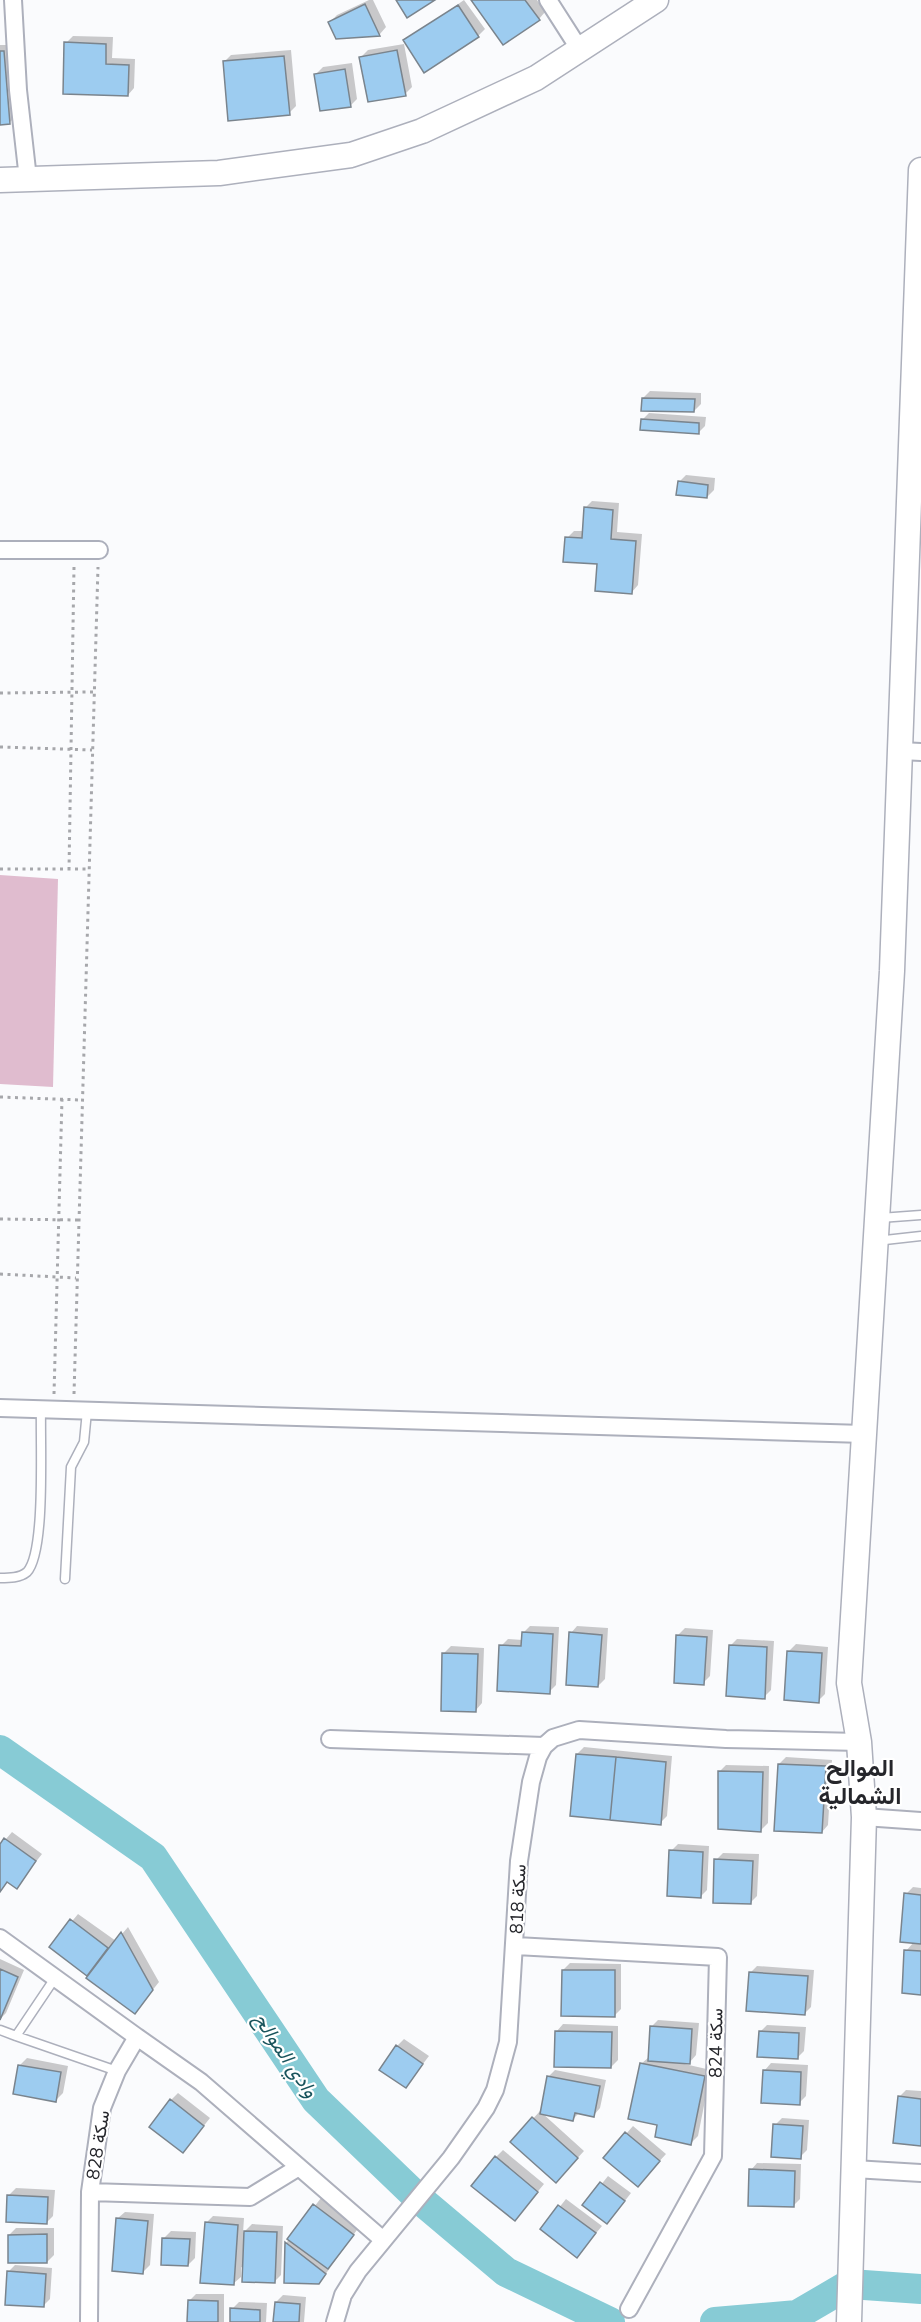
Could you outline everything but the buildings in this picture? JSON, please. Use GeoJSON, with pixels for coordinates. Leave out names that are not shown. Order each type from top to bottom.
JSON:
{"type":"FeatureCollection","features":[{"type":"Feature","properties":{"kind":"street"},"geometry":{"type":"LineString","coordinates":[[13,0],[18,90],[28,179]]}},
{"type":"Feature","properties":{"kind":"street"},"geometry":{"type":"LineString","coordinates":[[548,0],[580,50]]}},
{"type":"Feature","properties":{"kind":"street"},"geometry":{"type":"LineString","coordinates":[[0,180],[219,173],[351,155],[422,131],[483,105],[537,78],[656,0]]}},
{"type":"Feature","properties":{"kind":"street"},"geometry":{"type":"LineString","coordinates":[[849,2322],[864,1817],[859,1742],[849,1683],[892,971],[911,751],[921,170]]}},
{"type":"Feature","properties":{"kind":"street"},"geometry":{"type":"LineString","coordinates":[[0,550],[99,550]]}},
{"type":"Feature","properties":{"kind":"street"},"geometry":{"type":"LineString","coordinates":[[0,1408],[864,1434]]}},
{"type":"Feature","properties":{"kind":"street"},"geometry":{"type":"LineString","coordinates":[[330,1738],[544,1746],[553,1738],[579,1730],[726,1739],[859,1742]]}},
{"type":"Feature","properties":{"kind":"street","name":"سكة 818"},"geometry":{"type":"LineString","coordinates":[[334,2322],[343,2295],[382,2239],[451,2158],[495,2090],[508,2042],[516,1946],[519,1861],[531,1782],[537,1756],[544,1746]]}},
{"type":"Feature","properties":{"kind":"street"},"geometry":{"type":"LineString","coordinates":[[864,1817],[921,1821]]}},
{"type":"Feature","properties":{"kind":"street"},"geometry":{"type":"LineString","coordinates":[[0,1938],[201,2082],[382,2239]]}},
{"type":"Feature","properties":{"kind":"street","name":"سكة 824"},"geometry":{"type":"LineString","coordinates":[[516,1946],[718,1957],[713,2156],[629,2309]]}},
{"type":"Feature","properties":{"kind":"street","name":"سكة 828"},"geometry":{"type":"LineString","coordinates":[[89,2322],[90,2192],[102,2108],[117,2072],[137,2037]]}},
{"type":"Feature","properties":{"kind":"street"},"geometry":{"type":"LineString","coordinates":[[90,2192],[250,2197],[299,2168]]}},
{"type":"Feature","properties":{"kind":"street"},"geometry":{"type":"LineString","coordinates":[[854,2169],[921,2173]]}},
{"type":"Feature","properties":{"kind":"lane"},"geometry":{"type":"LineString","coordinates":[[877,1230],[921,1215]]}},
{"type":"Feature","properties":{"kind":"lane"},"geometry":{"type":"LineString","coordinates":[[877,1230],[921,1236]]}},
{"type":"Feature","properties":{"kind":"lane"},"geometry":{"type":"LineString","coordinates":[[0,1578],[12,1578],[25,1574],[33,1562],[38,1541],[47,1410]]}},
{"type":"Feature","properties":{"kind":"lane"},"geometry":{"type":"LineString","coordinates":[[65,1579],[71,1467],[84,1442],[80,1411]]}},
{"type":"Feature","properties":{"kind":"lane"},"geometry":{"type":"LineString","coordinates":[[16,2036],[55,1978]]}},
{"type":"Feature","properties":{"kind":"lane"},"geometry":{"type":"LineString","coordinates":[[0,2030],[117,2072]]}},
{"type":"Feature","properties":{"kind":"path"},"geometry":{"type":"LineString","coordinates":[[69,870],[74,550]]}},
{"type":"Feature","properties":{"kind":"path"},"geometry":{"type":"LineString","coordinates":[[80,1411],[77,1278],[99,550]]}},
{"type":"Feature","properties":{"kind":"path"},"geometry":{"type":"LineString","coordinates":[[0,693],[94,692]]}},
{"type":"Feature","properties":{"kind":"path"},"geometry":{"type":"LineString","coordinates":[[0,747],[92,750]]}},
{"type":"Feature","properties":{"kind":"path"},"geometry":{"type":"LineString","coordinates":[[0,869],[88,869]]}},
{"type":"Feature","properties":{"kind":"path"},"geometry":{"type":"LineString","coordinates":[[0,1097],[81,1100]]}},
{"type":"Feature","properties":{"kind":"path"},"geometry":{"type":"LineString","coordinates":[[47,1410],[56,1277],[62,1099]]}},
{"type":"Feature","properties":{"kind":"path"},"geometry":{"type":"LineString","coordinates":[[0,1219],[79,1220]]}},
{"type":"Feature","properties":{"kind":"path"},"geometry":{"type":"LineString","coordinates":[[0,1274],[77,1278]]}},
{"type":"Feature","properties":{"kind":"shaded area"},"geometry":{"type":"Polygon","coordinates":[[[0,875],[58,879],[53,1087],[0,1084],[0,875]]]}},
{"type":"Feature","properties":{"kind":"waterway","name":"وادي الموالح"},"geometry":{"type":"LineString","coordinates":[[0,1750],[153,1857],[316,2100],[417,2197],[506,2272],[610,2322]]}},
{"type":"Feature","properties":{"kind":"waterway","name":"وادي الموالح"},"geometry":{"type":"LineString","coordinates":[[715,2322],[797,2315],[850,2284],[921,2289]]}},
{"type":"Feature","properties":{"kind":"district","name":"الموالح الشمالية"},"geometry":{"type":"Point","coordinates":[860,1782]}}]}
